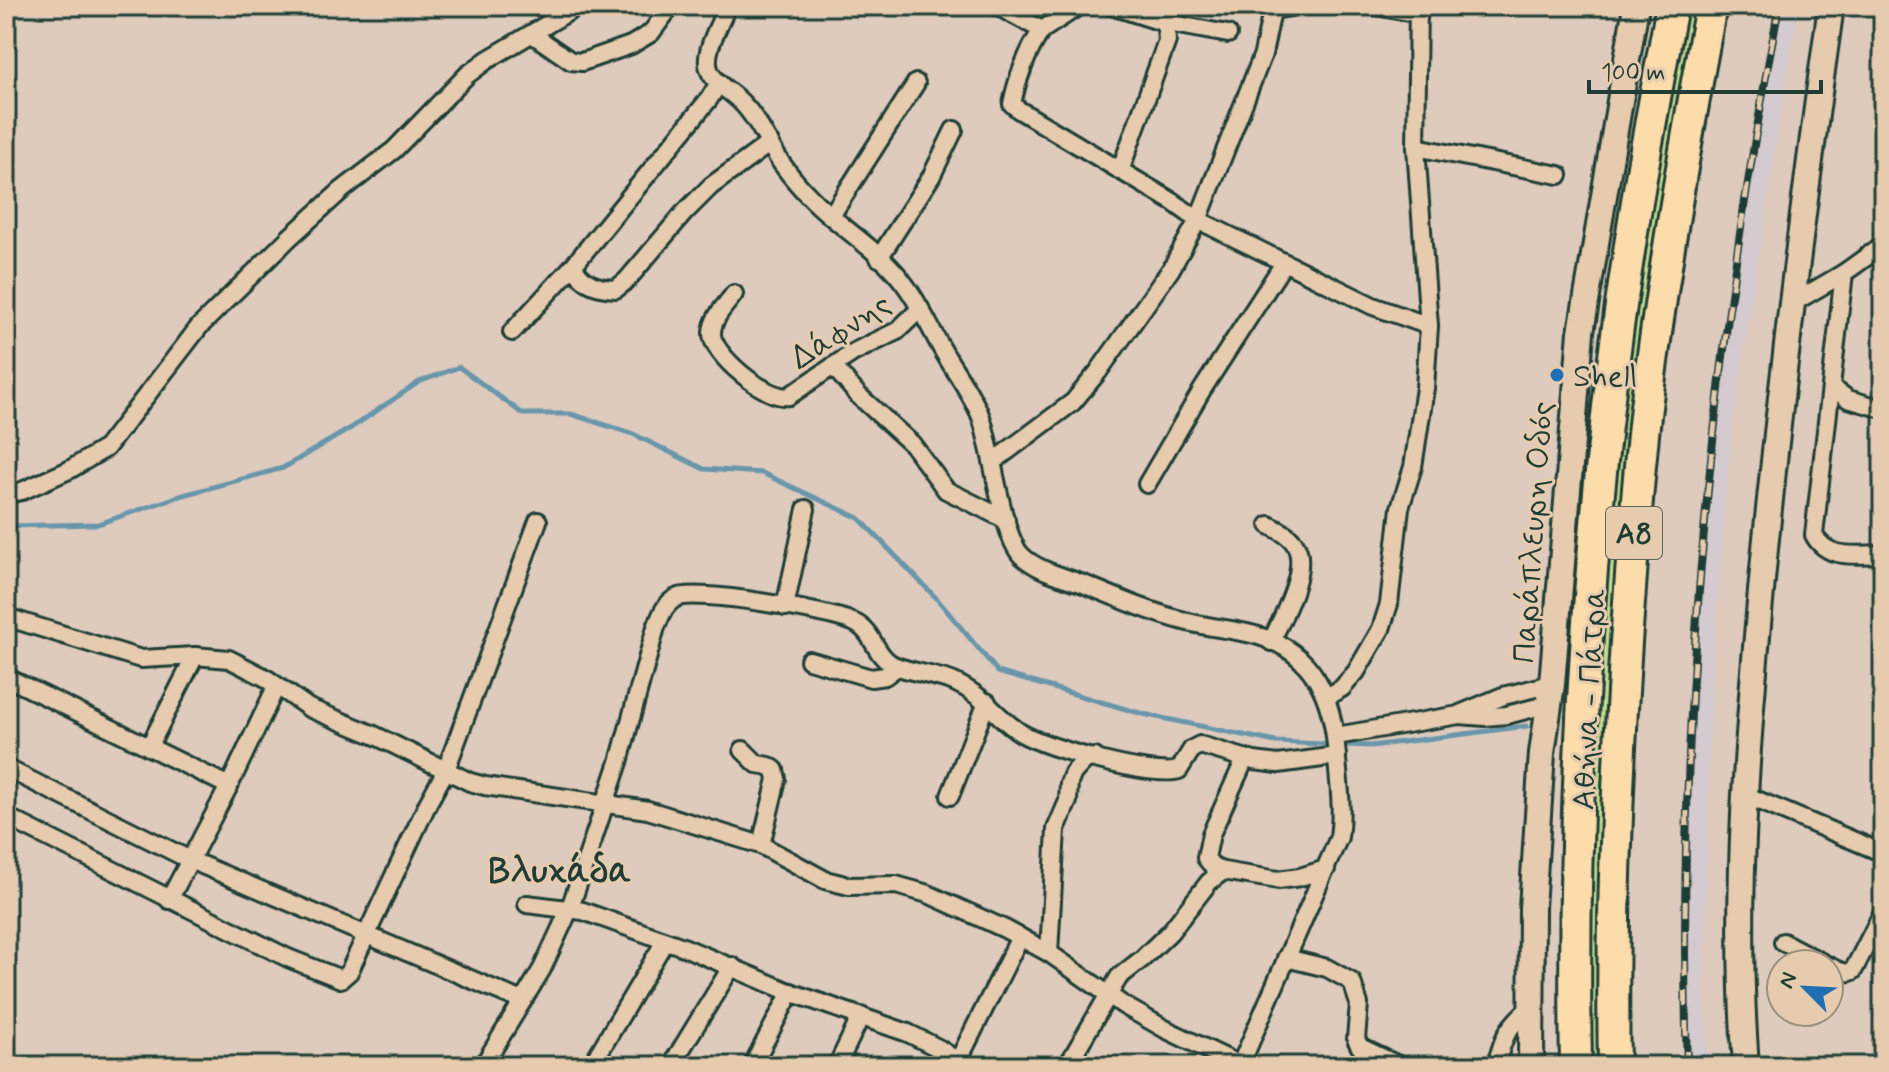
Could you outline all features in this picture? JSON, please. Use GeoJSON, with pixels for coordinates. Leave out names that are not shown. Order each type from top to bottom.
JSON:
{"type":"FeatureCollection","features":[{"type":"Feature","properties":{"kind":"highway","name":"Αθήνα - Πάτρα"},"geometry":{"type":"LineString","coordinates":[[1576,1066],[1575,948],[1581,756],[1596,522],[1619,326],[1672,6]]}},
{"type":"Feature","properties":{"kind":"highway","name":"Αθήνα - Πάτρα"},"geometry":{"type":"LineString","coordinates":[[1614,1066],[1613,948],[1618,783],[1634,526],[1658,321],[1711,6]]}},
{"type":"Feature","properties":{"kind":"main road","name":"Παράπλευρη Οδός"},"geometry":{"type":"LineString","coordinates":[[1531,1066],[1532,908],[1542,753],[1551,694],[1581,332],[1636,6]]}},
{"type":"Feature","properties":{"kind":"main road"},"geometry":{"type":"LineString","coordinates":[[1746,1066],[1739,932],[1743,794],[1791,304],[1831,6]]}},
{"type":"Feature","properties":{"kind":"street"},"geometry":{"type":"LineString","coordinates":[[6,494],[22,491],[69,470],[106,448],[199,327],[290,237],[342,190],[402,143],[467,75],[578,6]]}},
{"type":"Feature","properties":{"kind":"street"},"geometry":{"type":"LineString","coordinates":[[532,34],[571,61],[582,62],[631,45],[651,33],[671,6]]}},
{"type":"Feature","properties":{"kind":"street"},"geometry":{"type":"LineString","coordinates":[[6,617],[141,659],[195,656],[229,659],[266,678],[309,708],[485,786],[670,815],[761,845],[825,880],[849,886],[896,885],[911,889],[974,914],[1020,937],[1165,1029],[1240,1066],[1326,869],[1340,826],[1336,736],[1327,697],[1306,666],[1292,653],[1271,642],[1246,633],[1201,626],[1158,614],[1031,563],[1012,543],[994,461],[974,401],[907,286],[791,176],[743,103],[719,83],[708,68],[708,57],[727,6]]}},
{"type":"Feature","properties":{"kind":"street"},"geometry":{"type":"LineString","coordinates":[[997,6],[1042,30]]}},
{"type":"Feature","properties":{"kind":"street"},"geometry":{"type":"LineString","coordinates":[[1079,6],[1042,30],[1030,53],[1012,104],[1198,220],[1373,306],[1429,326]]}},
{"type":"Feature","properties":{"kind":"street"},"geometry":{"type":"LineString","coordinates":[[1112,6],[1162,22],[1228,34]]}},
{"type":"Feature","properties":{"kind":"street"},"geometry":{"type":"LineString","coordinates":[[994,461],[1073,402],[1171,269],[1198,220],[1263,54],[1273,8],[1297,6]]}},
{"type":"Feature","properties":{"kind":"street"},"geometry":{"type":"LineString","coordinates":[[1327,697],[1342,688],[1356,672],[1381,629],[1389,604],[1400,508],[1413,467],[1429,326],[1416,147],[1418,10],[1376,6]]}},
{"type":"Feature","properties":{"kind":"street"},"geometry":{"type":"LineString","coordinates":[[1120,171],[1167,41],[1162,22]]}},
{"type":"Feature","properties":{"kind":"street"},"geometry":{"type":"LineString","coordinates":[[512,332],[573,266],[719,83]]}},
{"type":"Feature","properties":{"kind":"street"},"geometry":{"type":"LineString","coordinates":[[831,216],[916,83]]}},
{"type":"Feature","properties":{"kind":"street"},"geometry":{"type":"LineString","coordinates":[[879,258],[931,177],[954,130]]}},
{"type":"Feature","properties":{"kind":"street"},"geometry":{"type":"LineString","coordinates":[[573,266],[590,285],[616,289],[711,186],[770,143]]}},
{"type":"Feature","properties":{"kind":"street"},"geometry":{"type":"LineString","coordinates":[[1416,147],[1559,175]]}},
{"type":"Feature","properties":{"kind":"street"},"geometry":{"type":"LineString","coordinates":[[1791,304],[1844,273],[1883,245]]}},
{"type":"Feature","properties":{"kind":"street"},"geometry":{"type":"LineString","coordinates":[[1147,484],[1202,390],[1284,263]]}},
{"type":"Feature","properties":{"kind":"street"},"geometry":{"type":"LineString","coordinates":[[1844,273],[1814,535],[1820,546],[1830,554],[1883,554]]}},
{"type":"Feature","properties":{"kind":"street","name":"Δάφνης"},"geometry":{"type":"LineString","coordinates":[[734,294],[716,318],[712,340],[735,367],[761,388],[780,398],[789,396],[854,352],[897,331],[920,309]]}},
{"type":"Feature","properties":{"kind":"street"},"geometry":{"type":"LineString","coordinates":[[833,366],[858,395],[912,444],[939,484],[958,497],[1006,520]]}},
{"type":"Feature","properties":{"kind":"street"},"geometry":{"type":"LineString","coordinates":[[1831,387],[1848,399],[1883,409]]}},
{"type":"Feature","properties":{"kind":"street"},"geometry":{"type":"LineString","coordinates":[[785,607],[806,509]]}},
{"type":"Feature","properties":{"kind":"street"},"geometry":{"type":"LineString","coordinates":[[6,820],[15,821],[288,958],[341,979],[349,972],[446,770],[538,521]]}},
{"type":"Feature","properties":{"kind":"street"},"geometry":{"type":"LineString","coordinates":[[1269,525],[1296,544],[1300,556],[1289,600],[1271,642]]}},
{"type":"Feature","properties":{"kind":"street"},"geometry":{"type":"LineString","coordinates":[[483,1066],[542,969],[570,908],[605,803],[656,627],[665,606],[676,598],[693,594],[785,607],[853,622],[868,632],[887,661],[897,667],[953,682],[987,702],[1002,718],[1031,738],[1156,773],[1179,770],[1192,749],[1200,745],[1245,759],[1278,764],[1337,756]]}},
{"type":"Feature","properties":{"kind":"street"},"geometry":{"type":"LineString","coordinates":[[149,747],[195,656]]}},
{"type":"Feature","properties":{"kind":"street"},"geometry":{"type":"LineString","coordinates":[[809,660],[871,678],[885,676],[897,667]]}},
{"type":"Feature","properties":{"kind":"street"},"geometry":{"type":"LineString","coordinates":[[6,677],[229,786]]}},
{"type":"Feature","properties":{"kind":"street"},"geometry":{"type":"LineString","coordinates":[[169,900],[229,786],[276,687]]}},
{"type":"Feature","properties":{"kind":"street"},"geometry":{"type":"LineString","coordinates":[[1336,736],[1459,715],[1503,696],[1551,694]]}},
{"type":"Feature","properties":{"kind":"street"},"geometry":{"type":"LineString","coordinates":[[950,796],[987,702]]}},
{"type":"Feature","properties":{"kind":"street"},"geometry":{"type":"LineString","coordinates":[[743,750],[757,764],[775,770],[777,779],[761,845]]}},
{"type":"Feature","properties":{"kind":"street"},"geometry":{"type":"LineString","coordinates":[[1049,953],[1056,829],[1068,801],[1073,773],[1085,760],[1095,757]]}},
{"type":"Feature","properties":{"kind":"street"},"geometry":{"type":"LineString","coordinates":[[1245,759],[1207,847],[1206,858],[1214,868],[1223,871],[1278,880],[1326,869]]}},
{"type":"Feature","properties":{"kind":"street"},"geometry":{"type":"LineString","coordinates":[[6,768],[190,860],[522,1001]]}},
{"type":"Feature","properties":{"kind":"street"},"geometry":{"type":"LineString","coordinates":[[1743,794],[1883,853]]}},
{"type":"Feature","properties":{"kind":"street"},"geometry":{"type":"LineString","coordinates":[[1067,1066],[1119,977],[1170,932],[1209,882],[1223,871]]}},
{"type":"Feature","properties":{"kind":"street"},"geometry":{"type":"LineString","coordinates":[[527,904],[570,908],[665,941],[791,992],[923,1040],[961,1064],[1020,937]]}},
{"type":"Feature","properties":{"kind":"street"},"geometry":{"type":"LineString","coordinates":[[1845,973],[1853,971],[1883,912]]}},
{"type":"Feature","properties":{"kind":"street"},"geometry":{"type":"LineString","coordinates":[[591,1066],[665,941]]}},
{"type":"Feature","properties":{"kind":"street"},"geometry":{"type":"LineString","coordinates":[[1783,942],[1794,948]]}},
{"type":"Feature","properties":{"kind":"street"},"geometry":{"type":"LineString","coordinates":[[1286,958],[1327,968],[1352,982],[1359,1004],[1356,1039],[1360,1047],[1400,1066]]}},
{"type":"Feature","properties":{"kind":"street"},"geometry":{"type":"LineString","coordinates":[[671,1066],[732,966]]}},
{"type":"Feature","properties":{"kind":"street"},"geometry":{"type":"LineString","coordinates":[[752,1066],[791,992]]}},
{"type":"Feature","properties":{"kind":"street"},"geometry":{"type":"LineString","coordinates":[[1496,1066],[1504,1036],[1512,1023],[1531,1007]]}},
{"type":"Feature","properties":{"kind":"street"},"geometry":{"type":"LineString","coordinates":[[837,1066],[861,1016]]}},
{"type":"Feature","properties":{"kind":"shaded area"},"geometry":{"type":"Polygon","coordinates":[[[1775,6],[1799,6],[1731,435],[1711,688],[1704,985],[1708,1066],[1684,1066],[1680,914],[1684,765],[1707,448],[1730,265],[1775,6]]]}},
{"type":"Feature","properties":{"kind":"green space"},"geometry":{"type":"Polygon","coordinates":[[[1688,6],[1696,6],[1599,1066],[1591,1066],[1597,736],[1607,571],[1630,357],[1688,6]]]}},
{"type":"Feature","properties":{"kind":"waterway"},"geometry":{"type":"LineString","coordinates":[[6,526],[98,524],[180,496],[283,468],[351,428],[419,382],[459,367],[523,414],[571,414],[633,434],[704,469],[762,473],[859,518],[937,599],[998,672],[1143,714],[1276,742],[1371,746],[1527,726]]}},
{"type":"Feature","properties":{"kind":"railway"},"geometry":{"type":"LineString","coordinates":[[1687,1066],[1687,800],[1704,533],[1735,269],[1779,6]]}},
{"type":"Feature","properties":{"kind":"place","name":"Shell"},"geometry":{"type":"Point","coordinates":[1557,375]}},
{"type":"Feature","properties":{"kind":"district","name":"Βλυχάδα"},"geometry":{"type":"Point","coordinates":[560,869]}}]}
